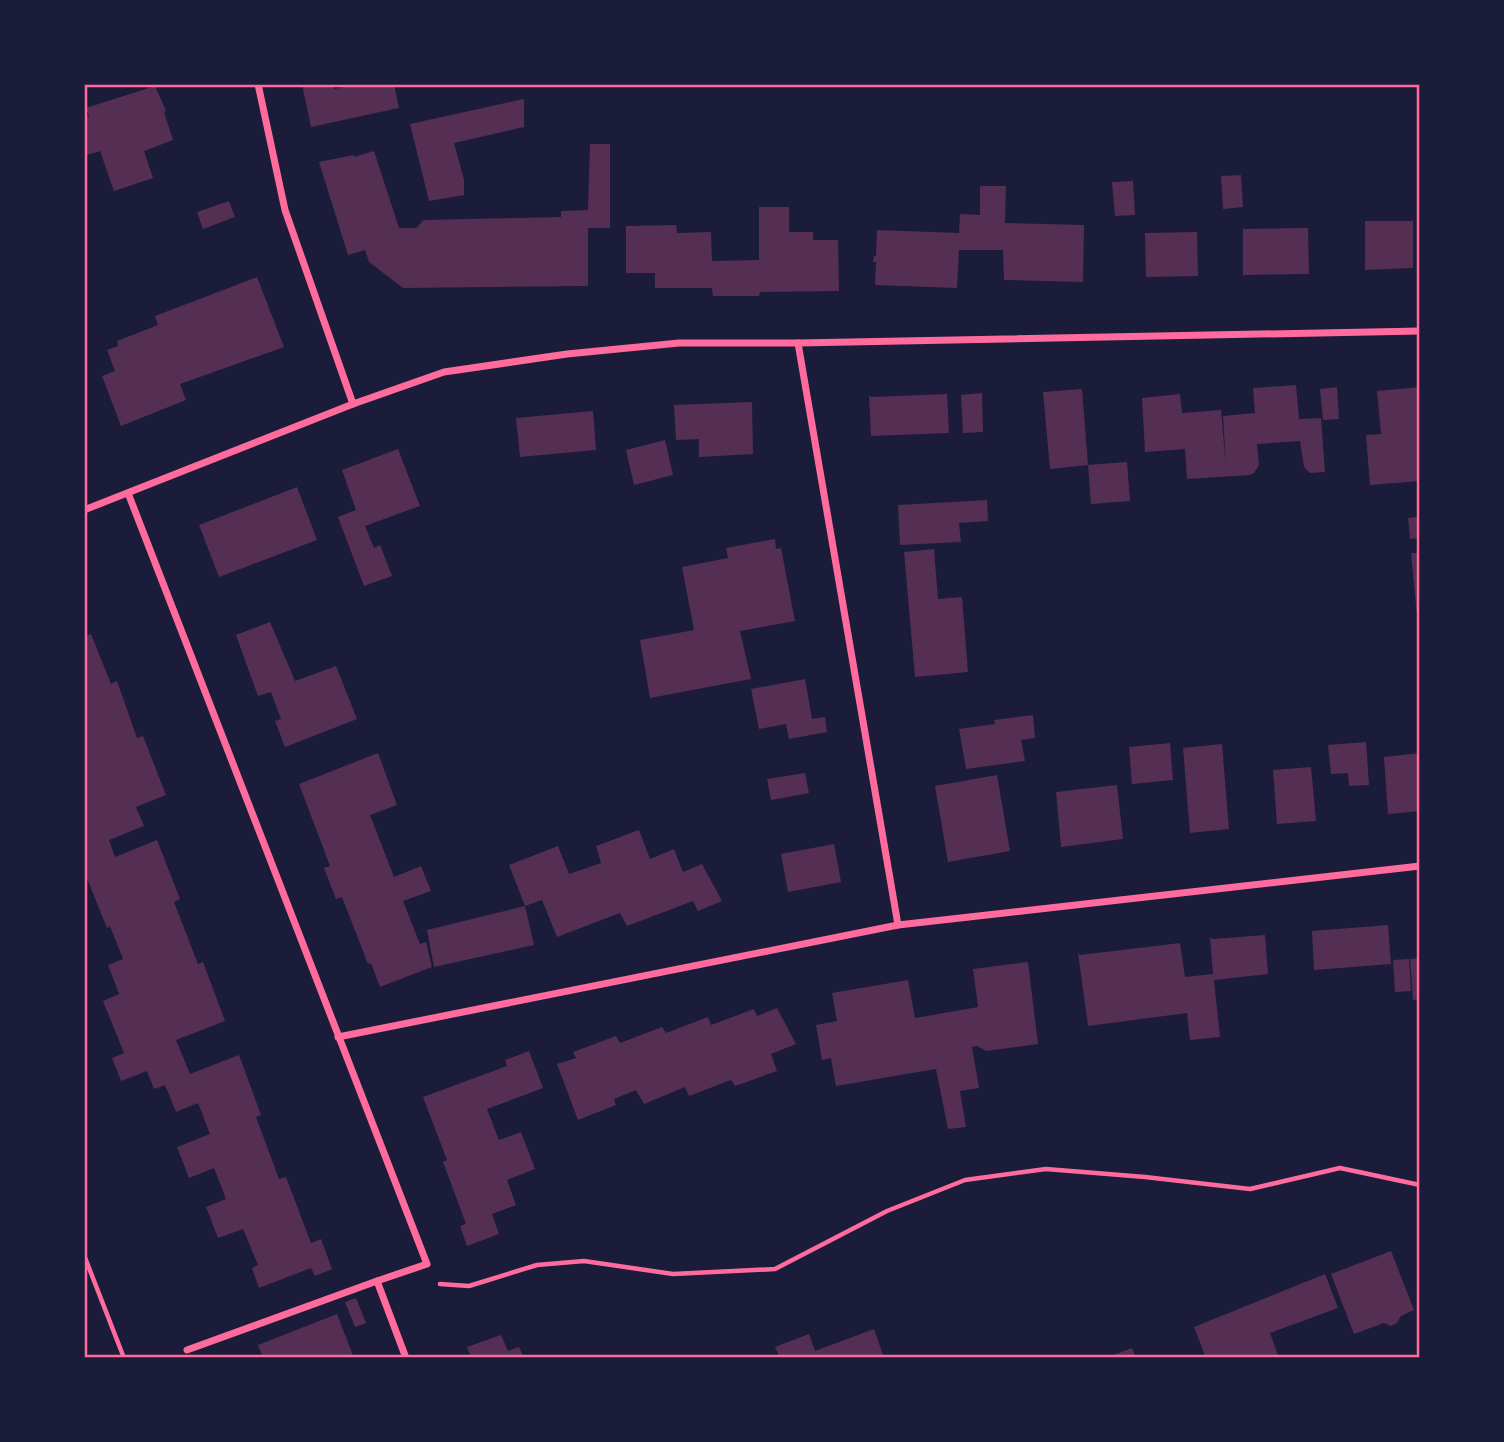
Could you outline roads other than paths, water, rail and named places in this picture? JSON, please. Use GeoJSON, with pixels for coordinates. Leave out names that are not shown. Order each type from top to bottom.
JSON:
{"type":"FeatureCollection","features":[{"type":"Feature","properties":{"kind":"street"},"geometry":{"type":"LineString","coordinates":[[258,84],[285,210],[353,404]]}},
{"type":"Feature","properties":{"kind":"street"},"geometry":{"type":"LineString","coordinates":[[84,510],[353,404],[444,372],[567,354],[679,343],[1420,331]]}},
{"type":"Feature","properties":{"kind":"street"},"geometry":{"type":"LineString","coordinates":[[798,343],[898,925]]}},
{"type":"Feature","properties":{"kind":"street"},"geometry":{"type":"LineString","coordinates":[[128,493],[427,1264],[187,1350]]}},
{"type":"Feature","properties":{"kind":"street"},"geometry":{"type":"LineString","coordinates":[[338,1037],[898,925],[1420,866]]}},
{"type":"Feature","properties":{"kind":"street"},"geometry":{"type":"LineString","coordinates":[[377,1281],[406,1358]]}}]}
